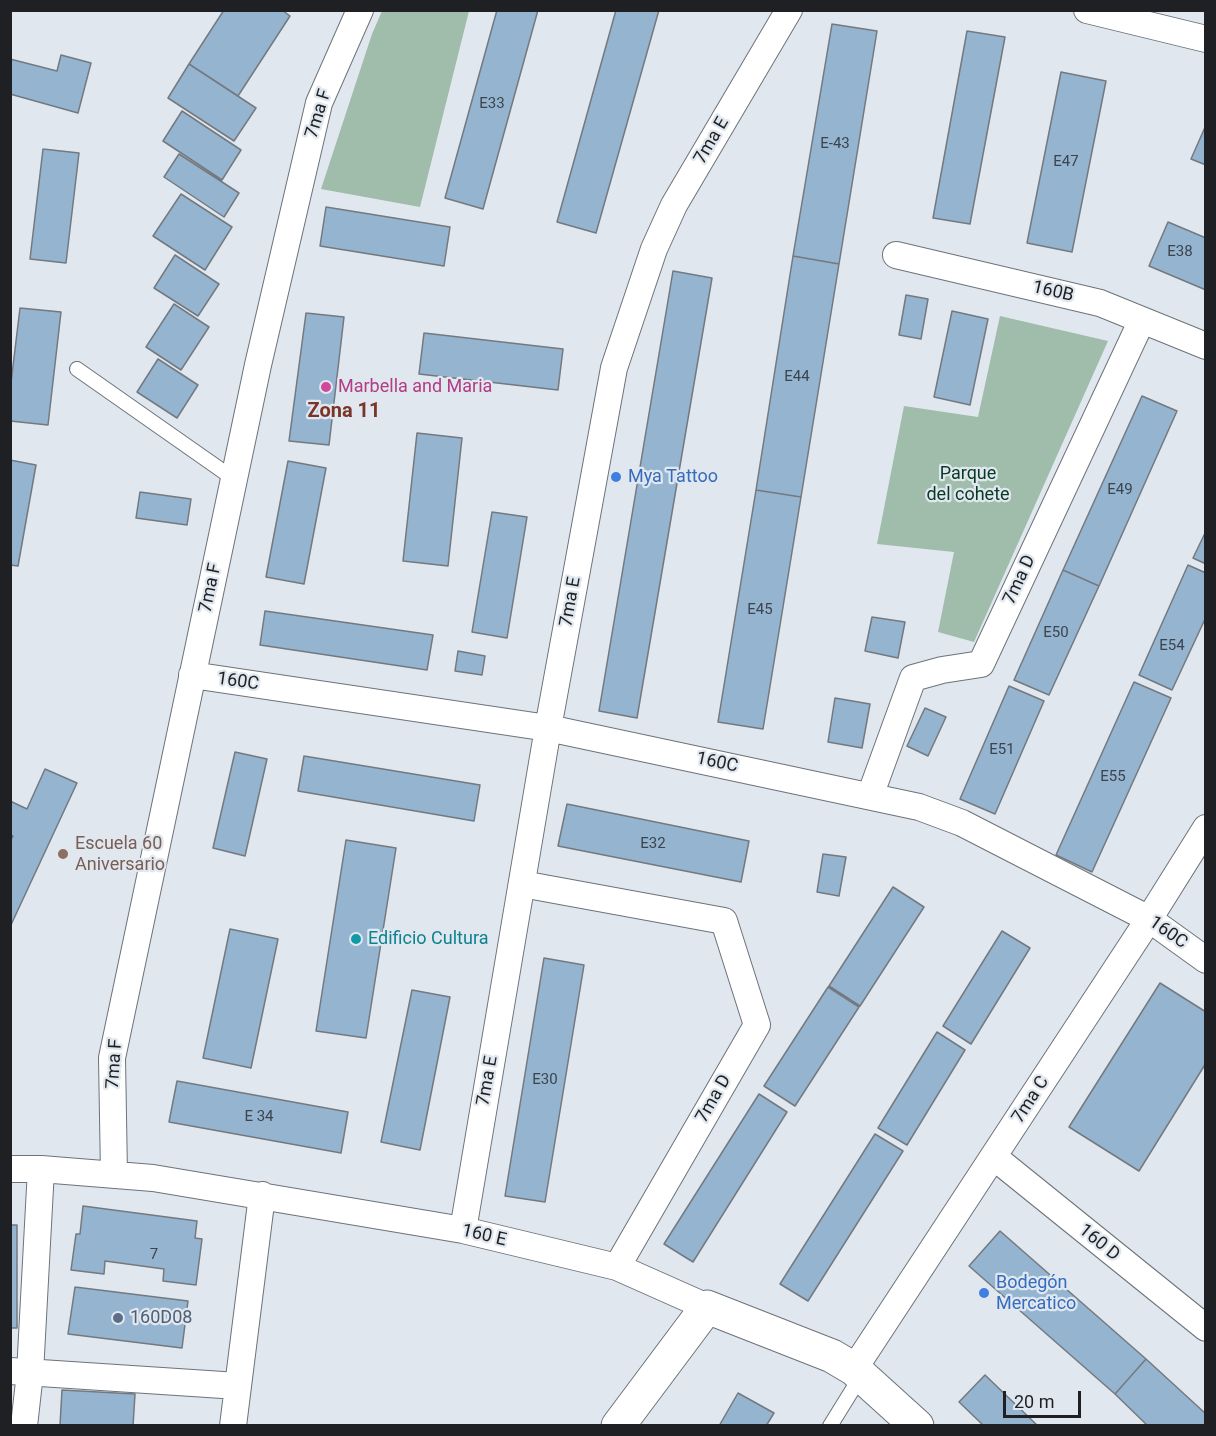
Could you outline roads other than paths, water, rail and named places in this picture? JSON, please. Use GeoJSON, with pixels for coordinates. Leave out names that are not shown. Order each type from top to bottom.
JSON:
{"type":"FeatureCollection","features":[{"type":"Feature","properties":{"kind":"street","name":"7ma F"},"geometry":{"type":"LineString","coordinates":[[114,1175],[111,1058],[258,365],[319,103],[360,10]]}},
{"type":"Feature","properties":{"kind":"street","name":"7ma E"},"geometry":{"type":"LineString","coordinates":[[463,1230],[548,728],[614,368],[654,249],[674,205],[789,10]]}},
{"type":"Feature","properties":{"kind":"street"},"geometry":{"type":"LineString","coordinates":[[1087,10],[1206,39]]}},
{"type":"Feature","properties":{"kind":"street","name":"160B"},"geometry":{"type":"LineString","coordinates":[[896,255],[1100,303],[1206,346]]}},
{"type":"Feature","properties":{"kind":"street","name":"7ma D"},"geometry":{"type":"LineString","coordinates":[[870,796],[913,678],[942,670],[981,664],[1142,320]]}},
{"type":"Feature","properties":{"kind":"street","name":"160C"},"geometry":{"type":"LineString","coordinates":[[192,675],[548,728],[919,807],[962,823],[1149,919],[1206,960]]}},
{"type":"Feature","properties":{"kind":"street","name":"7ma C"},"geometry":{"type":"LineString","coordinates":[[857,1372],[1206,828]]}},
{"type":"Feature","properties":{"kind":"street","name":"7ma D"},"geometry":{"type":"LineString","coordinates":[[522,884],[724,921],[757,1025],[617,1267]]}},
{"type":"Feature","properties":{"kind":"street","name":"160 D"},"geometry":{"type":"LineString","coordinates":[[994,1157],[1206,1328]]}},
{"type":"Feature","properties":{"kind":"street","name":"160 E"},"geometry":{"type":"LineString","coordinates":[[10,1169],[41,1169],[153,1178],[262,1195],[463,1230],[617,1267],[707,1307],[831,1356],[857,1372],[917,1425]]}},
{"type":"Feature","properties":{"kind":"street"},"geometry":{"type":"LineString","coordinates":[[24,1425],[20,1372],[41,1169]]}},
{"type":"Feature","properties":{"kind":"street"},"geometry":{"type":"LineString","coordinates":[[233,1425],[262,1195]]}},
{"type":"Feature","properties":{"kind":"street"},"geometry":{"type":"LineString","coordinates":[[618,1425],[707,1307]]}},
{"type":"Feature","properties":{"kind":"street"},"geometry":{"type":"LineString","coordinates":[[20,1372],[238,1386]]}},
{"type":"Feature","properties":{"kind":"lane"},"geometry":{"type":"LineString","coordinates":[[77,369],[234,479]]}},
{"type":"Feature","properties":{"kind":"lane"},"geometry":{"type":"LineString","coordinates":[[830,1425],[857,1372]]}},
{"type":"Feature","properties":{"kind":"place","name":"Marbella and Maria"},"geometry":{"type":"Point","coordinates":[326,387]}},
{"type":"Feature","properties":{"kind":"place","name":"Mya Tattoo"},"geometry":{"type":"Point","coordinates":[616,477]}},
{"type":"Feature","properties":{"kind":"place","name":"Escuela 60 Aniversario"},"geometry":{"type":"Point","coordinates":[63,854]}},
{"type":"Feature","properties":{"kind":"place","name":"Edificio Cultura"},"geometry":{"type":"Point","coordinates":[356,939]}},
{"type":"Feature","properties":{"kind":"place","name":"Bodegón Mercatico"},"geometry":{"type":"Point","coordinates":[984,1293]}},
{"type":"Feature","properties":{"kind":"place","name":"160D08"},"geometry":{"type":"Point","coordinates":[118,1318]}},
{"type":"Feature","properties":{"kind":"district","name":"Zona 11"},"geometry":{"type":"Point","coordinates":[344,412]}},
{"type":"Feature","properties":{"kind":"park label","name":"Parque del cohete"},"geometry":{"type":"Point","coordinates":[968,484]}}]}
